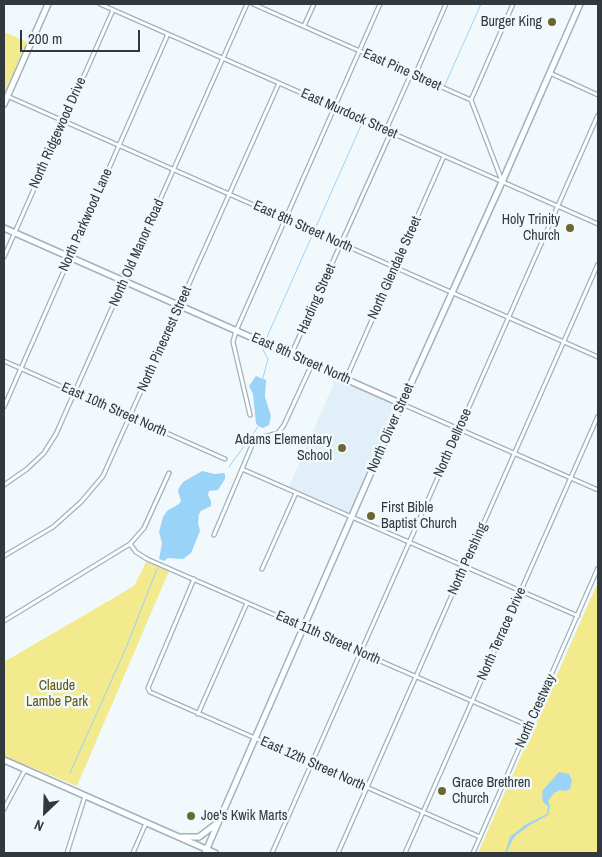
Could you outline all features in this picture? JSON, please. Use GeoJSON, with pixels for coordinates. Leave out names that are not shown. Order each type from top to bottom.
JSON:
{"type":"FeatureCollection","features":[{"type":"Feature","properties":{"kind":"main road"},"geometry":{"type":"LineString","coordinates":[[4,104],[48,4]]}},
{"type":"Feature","properties":{"kind":"main road","name":"North Oliver Street"},"geometry":{"type":"LineString","coordinates":[[206,851],[580,4]]}},
{"type":"Feature","properties":{"kind":"main road","name":"East 9th Street North"},"geometry":{"type":"LineString","coordinates":[[4,228],[402,404]]}},
{"type":"Feature","properties":{"kind":"main road"},"geometry":{"type":"LineString","coordinates":[[4,760],[214,853]]}},
{"type":"Feature","properties":{"kind":"main road"},"geometry":{"type":"LineString","coordinates":[[177,837],[199,837],[204,835],[218,822]]}},
{"type":"Feature","properties":{"kind":"street","name":"East Murdock Street"},"geometry":{"type":"LineString","coordinates":[[100,4],[598,224]]}},
{"type":"Feature","properties":{"kind":"street","name":"North Old Manor Road"},"geometry":{"type":"LineString","coordinates":[[5,484],[27,469],[44,453],[56,434],[247,4]]}},
{"type":"Feature","properties":{"kind":"street","name":"East Pine Street"},"geometry":{"type":"LineString","coordinates":[[253,4],[470,100]]}},
{"type":"Feature","properties":{"kind":"street"},"geometry":{"type":"LineString","coordinates":[[304,26],[314,4]]}},
{"type":"Feature","properties":{"kind":"street"},"geometry":{"type":"LineString","coordinates":[[250,415],[233,342],[236,331],[380,4]]}},
{"type":"Feature","properties":{"kind":"street"},"geometry":{"type":"LineString","coordinates":[[386,130],[446,4]]}},
{"type":"Feature","properties":{"kind":"street"},"geometry":{"type":"LineString","coordinates":[[502,182],[470,100],[513,4]]}},
{"type":"Feature","properties":{"kind":"street","name":"North Ridgewood Drive"},"geometry":{"type":"LineString","coordinates":[[4,257],[113,10]]}},
{"type":"Feature","properties":{"kind":"street","name":"North Parkwood Lane"},"geometry":{"type":"LineString","coordinates":[[4,406],[168,34]]}},
{"type":"Feature","properties":{"kind":"street"},"geometry":{"type":"LineString","coordinates":[[550,73],[598,95]]}},
{"type":"Feature","properties":{"kind":"street","name":"North Pinecrest Street"},"geometry":{"type":"LineString","coordinates":[[4,556],[53,527],[81,502],[103,476],[279,83]]}},
{"type":"Feature","properties":{"kind":"street","name":"East 8th Street North"},"geometry":{"type":"LineString","coordinates":[[7,96],[598,358]]}},
{"type":"Feature","properties":{"kind":"street","name":"North Dellrose"},"geometry":{"type":"LineString","coordinates":[[272,853],[598,115]]}},
{"type":"Feature","properties":{"kind":"street","name":"Harding Street"},"geometry":{"type":"LineString","coordinates":[[291,355],[390,132]]}},
{"type":"Feature","properties":{"kind":"street","name":"North Glendale Street"},"geometry":{"type":"LineString","coordinates":[[346,379],[444,156]]}},
{"type":"Feature","properties":{"kind":"street","name":"North Pershing"},"geometry":{"type":"LineString","coordinates":[[338,853],[598,264]]}},
{"type":"Feature","properties":{"kind":"street","name":"East 10th Street North"},"geometry":{"type":"LineString","coordinates":[[4,361],[225,459]]}},
{"type":"Feature","properties":{"kind":"street"},"geometry":{"type":"LineString","coordinates":[[214,535],[256,439],[278,433],[284,425],[312,364]]}},
{"type":"Feature","properties":{"kind":"street","name":"East 9th Street North"},"geometry":{"type":"LineString","coordinates":[[402,404],[598,490]]}},
{"type":"Feature","properties":{"kind":"street","name":"North Terrace Drive"},"geometry":{"type":"LineString","coordinates":[[405,853],[598,416]]}},
{"type":"Feature","properties":{"kind":"street"},"geometry":{"type":"LineString","coordinates":[[242,469],[578,616]]}},
{"type":"Feature","properties":{"kind":"street"},"geometry":{"type":"LineString","coordinates":[[4,621],[130,544],[144,528],[168,473]]}},
{"type":"Feature","properties":{"kind":"street"},"geometry":{"type":"LineString","coordinates":[[4,478],[5,484]]}},
{"type":"Feature","properties":{"kind":"street"},"geometry":{"type":"LineString","coordinates":[[262,569],[296,493]]}},
{"type":"Feature","properties":{"kind":"street","name":"East 11th Street North"},"geometry":{"type":"LineString","coordinates":[[130,544],[140,556],[529,726]]}},
{"type":"Feature","properties":{"kind":"street","name":"North Crestway"},"geometry":{"type":"LineString","coordinates":[[473,853],[598,568]]}},
{"type":"Feature","properties":{"kind":"street","name":"East 12th Street North"},"geometry":{"type":"LineString","coordinates":[[194,579],[148,690],[198,714],[480,837]]}},
{"type":"Feature","properties":{"kind":"street"},"geometry":{"type":"LineString","coordinates":[[198,714],[247,603]]}},
{"type":"Feature","properties":{"kind":"street"},"geometry":{"type":"LineString","coordinates":[[4,809],[25,770]]}},
{"type":"Feature","properties":{"kind":"street"},"geometry":{"type":"LineString","coordinates":[[67,853],[85,796]]}},
{"type":"Feature","properties":{"kind":"street"},"geometry":{"type":"LineString","coordinates":[[132,853],[146,823]]}},
{"type":"Feature","properties":{"kind":"shaded area","name":"Adams Elementary School"},"geometry":{"type":"Polygon","coordinates":[[[336,378],[395,404],[396,407],[351,511],[348,512],[289,487],[336,378]]]}},
{"type":"Feature","properties":{"kind":"green space"},"geometry":{"type":"Polygon","coordinates":[[[4,32],[27,42],[4,94],[4,32]]]}},
{"type":"Feature","properties":{"kind":"green space","name":"Claude Lambe Park"},"geometry":{"type":"Polygon","coordinates":[[[146,562],[169,571],[77,786],[4,756],[4,662],[134,586],[146,562]]]}},
{"type":"Feature","properties":{"kind":"green space"},"geometry":{"type":"Polygon","coordinates":[[[598,582],[598,853],[478,853],[598,582]]]}},
{"type":"Feature","properties":{"kind":"water"},"geometry":{"type":"Polygon","coordinates":[[[256,376],[266,380],[265,397],[271,416],[269,425],[263,428],[256,423],[253,394],[249,386],[256,376]]]}},
{"type":"Feature","properties":{"kind":"water"},"geometry":{"type":"Polygon","coordinates":[[[202,471],[215,474],[223,473],[225,474],[225,479],[218,490],[209,491],[208,495],[211,506],[199,514],[198,523],[200,531],[191,553],[183,559],[168,558],[164,561],[159,559],[162,543],[159,532],[163,517],[167,511],[181,501],[178,491],[183,482],[202,471]]]}},
{"type":"Feature","properties":{"kind":"water"},"geometry":{"type":"Polygon","coordinates":[[[559,772],[569,774],[572,780],[570,789],[554,793],[548,801],[550,806],[548,815],[516,835],[505,853],[510,837],[525,825],[547,814],[548,806],[543,802],[543,790],[559,772]]]}},
{"type":"Feature","properties":{"kind":"waterway"},"geometry":{"type":"LineString","coordinates":[[444,87],[481,4]]}},
{"type":"Feature","properties":{"kind":"waterway"},"geometry":{"type":"LineString","coordinates":[[267,337],[363,121]]}},
{"type":"Feature","properties":{"kind":"waterway"},"geometry":{"type":"LineString","coordinates":[[262,348],[268,359],[263,378]]}},
{"type":"Feature","properties":{"kind":"waterway"},"geometry":{"type":"LineString","coordinates":[[229,467],[258,427]]}},
{"type":"Feature","properties":{"kind":"waterway"},"geometry":{"type":"LineString","coordinates":[[70,773],[126,648],[157,569]]}},
{"type":"Feature","properties":{"kind":"place","name":"Burger King"},"geometry":{"type":"Point","coordinates":[552,22]}},
{"type":"Feature","properties":{"kind":"place","name":"Holy Trinity Church"},"geometry":{"type":"Point","coordinates":[570,228]}},
{"type":"Feature","properties":{"kind":"place","name":"Adams Elementary School"},"geometry":{"type":"Point","coordinates":[342,448]}},
{"type":"Feature","properties":{"kind":"place","name":"First Bible Baptist Church"},"geometry":{"type":"Point","coordinates":[371,516]}},
{"type":"Feature","properties":{"kind":"place","name":"Grace Brethren Church"},"geometry":{"type":"Point","coordinates":[442,791]}},
{"type":"Feature","properties":{"kind":"place","name":"Joe's Kwik Marts"},"geometry":{"type":"Point","coordinates":[191,816]}}]}
